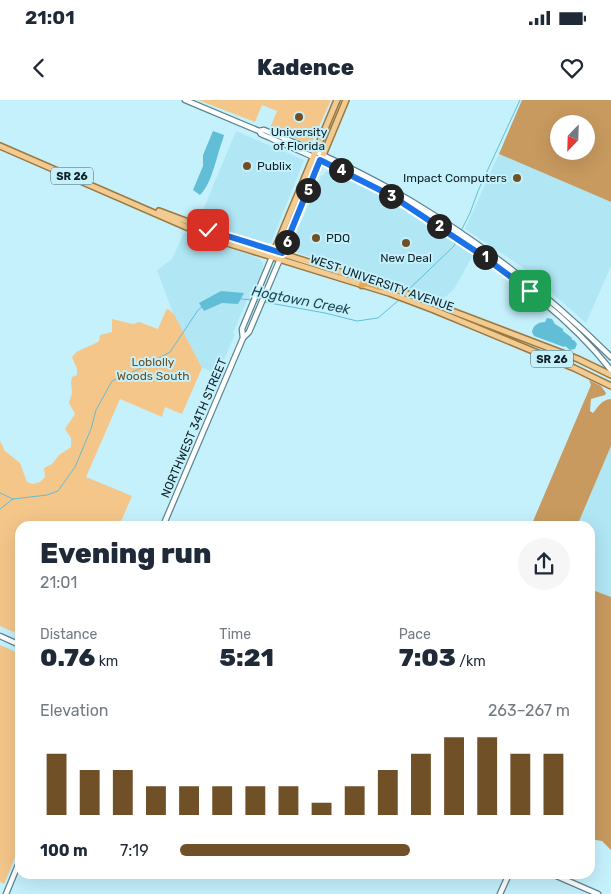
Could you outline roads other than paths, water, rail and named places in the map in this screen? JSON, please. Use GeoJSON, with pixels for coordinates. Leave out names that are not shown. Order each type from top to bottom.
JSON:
{"type":"FeatureCollection","features":[{"type":"Feature","properties":{"kind":"highway"},"geometry":{"type":"LineString","coordinates":[[201,234],[207,232],[222,235]]}},
{"type":"Feature","properties":{"kind":"highway"},"geometry":{"type":"LineString","coordinates":[[362,285],[364,283],[390,291]]}},
{"type":"Feature","properties":{"kind":"main road"},"geometry":{"type":"LineString","coordinates":[[185,100],[259,131],[264,130],[314,154],[433,222],[530,291],[552,309],[596,352],[611,370]]}},
{"type":"Feature","properties":{"kind":"main road"},"geometry":{"type":"LineString","coordinates":[[274,254],[337,100]]}},
{"type":"Feature","properties":{"kind":"main road"},"geometry":{"type":"LineString","coordinates":[[281,256],[346,100]]}},
{"type":"Feature","properties":{"kind":"main road","name":"WEST UNIVERSITY AVENUE"},"geometry":{"type":"LineString","coordinates":[[0,146],[144,207],[201,234],[281,256],[390,291],[578,359],[611,375]]}},
{"type":"Feature","properties":{"kind":"main road"},"geometry":{"type":"LineString","coordinates":[[321,158],[376,181],[467,237],[527,281],[611,357]]}},
{"type":"Feature","properties":{"kind":"main road","name":"WEST UNIVERSITY AVENUE"},"geometry":{"type":"LineString","coordinates":[[144,207],[274,254]]}},
{"type":"Feature","properties":{"kind":"main road"},"geometry":{"type":"LineString","coordinates":[[433,222],[436,217]]}},
{"type":"Feature","properties":{"kind":"main road","name":"NORTHWEST 34TH STREET"},"geometry":{"type":"LineString","coordinates":[[243,338],[242,329],[274,254]]}},
{"type":"Feature","properties":{"kind":"main road","name":"WEST UNIVERSITY AVENUE"},"geometry":{"type":"LineString","coordinates":[[281,256],[362,285]]}},
{"type":"Feature","properties":{"kind":"main road","name":"NORTHWEST 34TH STREET"},"geometry":{"type":"LineString","coordinates":[[165,521],[243,338],[249,332],[281,256]]}},
{"type":"Feature","properties":{"kind":"main road","name":"WEST UNIVERSITY AVENUE"},"geometry":{"type":"LineString","coordinates":[[414,300],[574,368],[611,386]]}},
{"type":"Feature","properties":{"kind":"main road"},"geometry":{"type":"LineString","coordinates":[[552,309],[569,318]]}},
{"type":"Feature","properties":{"kind":"main road"},"geometry":{"type":"LineString","coordinates":[[0,636],[15,643]]}},
{"type":"Feature","properties":{"kind":"main road"},"geometry":{"type":"LineString","coordinates":[[6,894],[15,872]]}},
{"type":"Feature","properties":{"kind":"main road"},"geometry":{"type":"LineString","coordinates":[[500,894],[507,879]]}},
{"type":"Feature","properties":{"kind":"main road"},"geometry":{"type":"LineString","coordinates":[[564,879],[598,894]]}},
{"type":"Feature","properties":{"kind":"waterway","name":"Hogtown Creek"},"geometry":{"type":"LineString","coordinates":[[461,231],[520,100]]}},
{"type":"Feature","properties":{"kind":"waterway","name":"Hogtown Creek"},"geometry":{"type":"LineString","coordinates":[[406,292],[454,246],[459,235]]}},
{"type":"Feature","properties":{"kind":"waterway","name":"Hogtown Creek"},"geometry":{"type":"LineString","coordinates":[[241,299],[252,300]]}},
{"type":"Feature","properties":{"kind":"waterway","name":"Hogtown Creek"},"geometry":{"type":"LineString","coordinates":[[264,302],[357,321],[378,318],[400,299]]}},
{"type":"Feature","properties":{"kind":"waterway"},"geometry":{"type":"LineString","coordinates":[[0,509],[13,499],[47,495],[58,491],[75,467],[91,429],[96,410],[112,381],[170,352],[198,310],[202,307]]}},
{"type":"Feature","properties":{"kind":"waterway"},"geometry":{"type":"LineString","coordinates":[[0,493],[13,499]]}},
{"type":"Feature","properties":{"kind":"place","name":"University of Florida"},"geometry":{"type":"Point","coordinates":[299,117]}},
{"type":"Feature","properties":{"kind":"place","name":"Publix"},"geometry":{"type":"Point","coordinates":[247,166]}},
{"type":"Feature","properties":{"kind":"place","name":"Impact Computers"},"geometry":{"type":"Point","coordinates":[517,178]}},
{"type":"Feature","properties":{"kind":"place","name":"PDQ"},"geometry":{"type":"Point","coordinates":[316,238]}},
{"type":"Feature","properties":{"kind":"place","name":"New Deal"},"geometry":{"type":"Point","coordinates":[406,243]}},
{"type":"Feature","properties":{"kind":"park label","name":"Loblolly Woods South"},"geometry":{"type":"Point","coordinates":[153,369]}}]}
